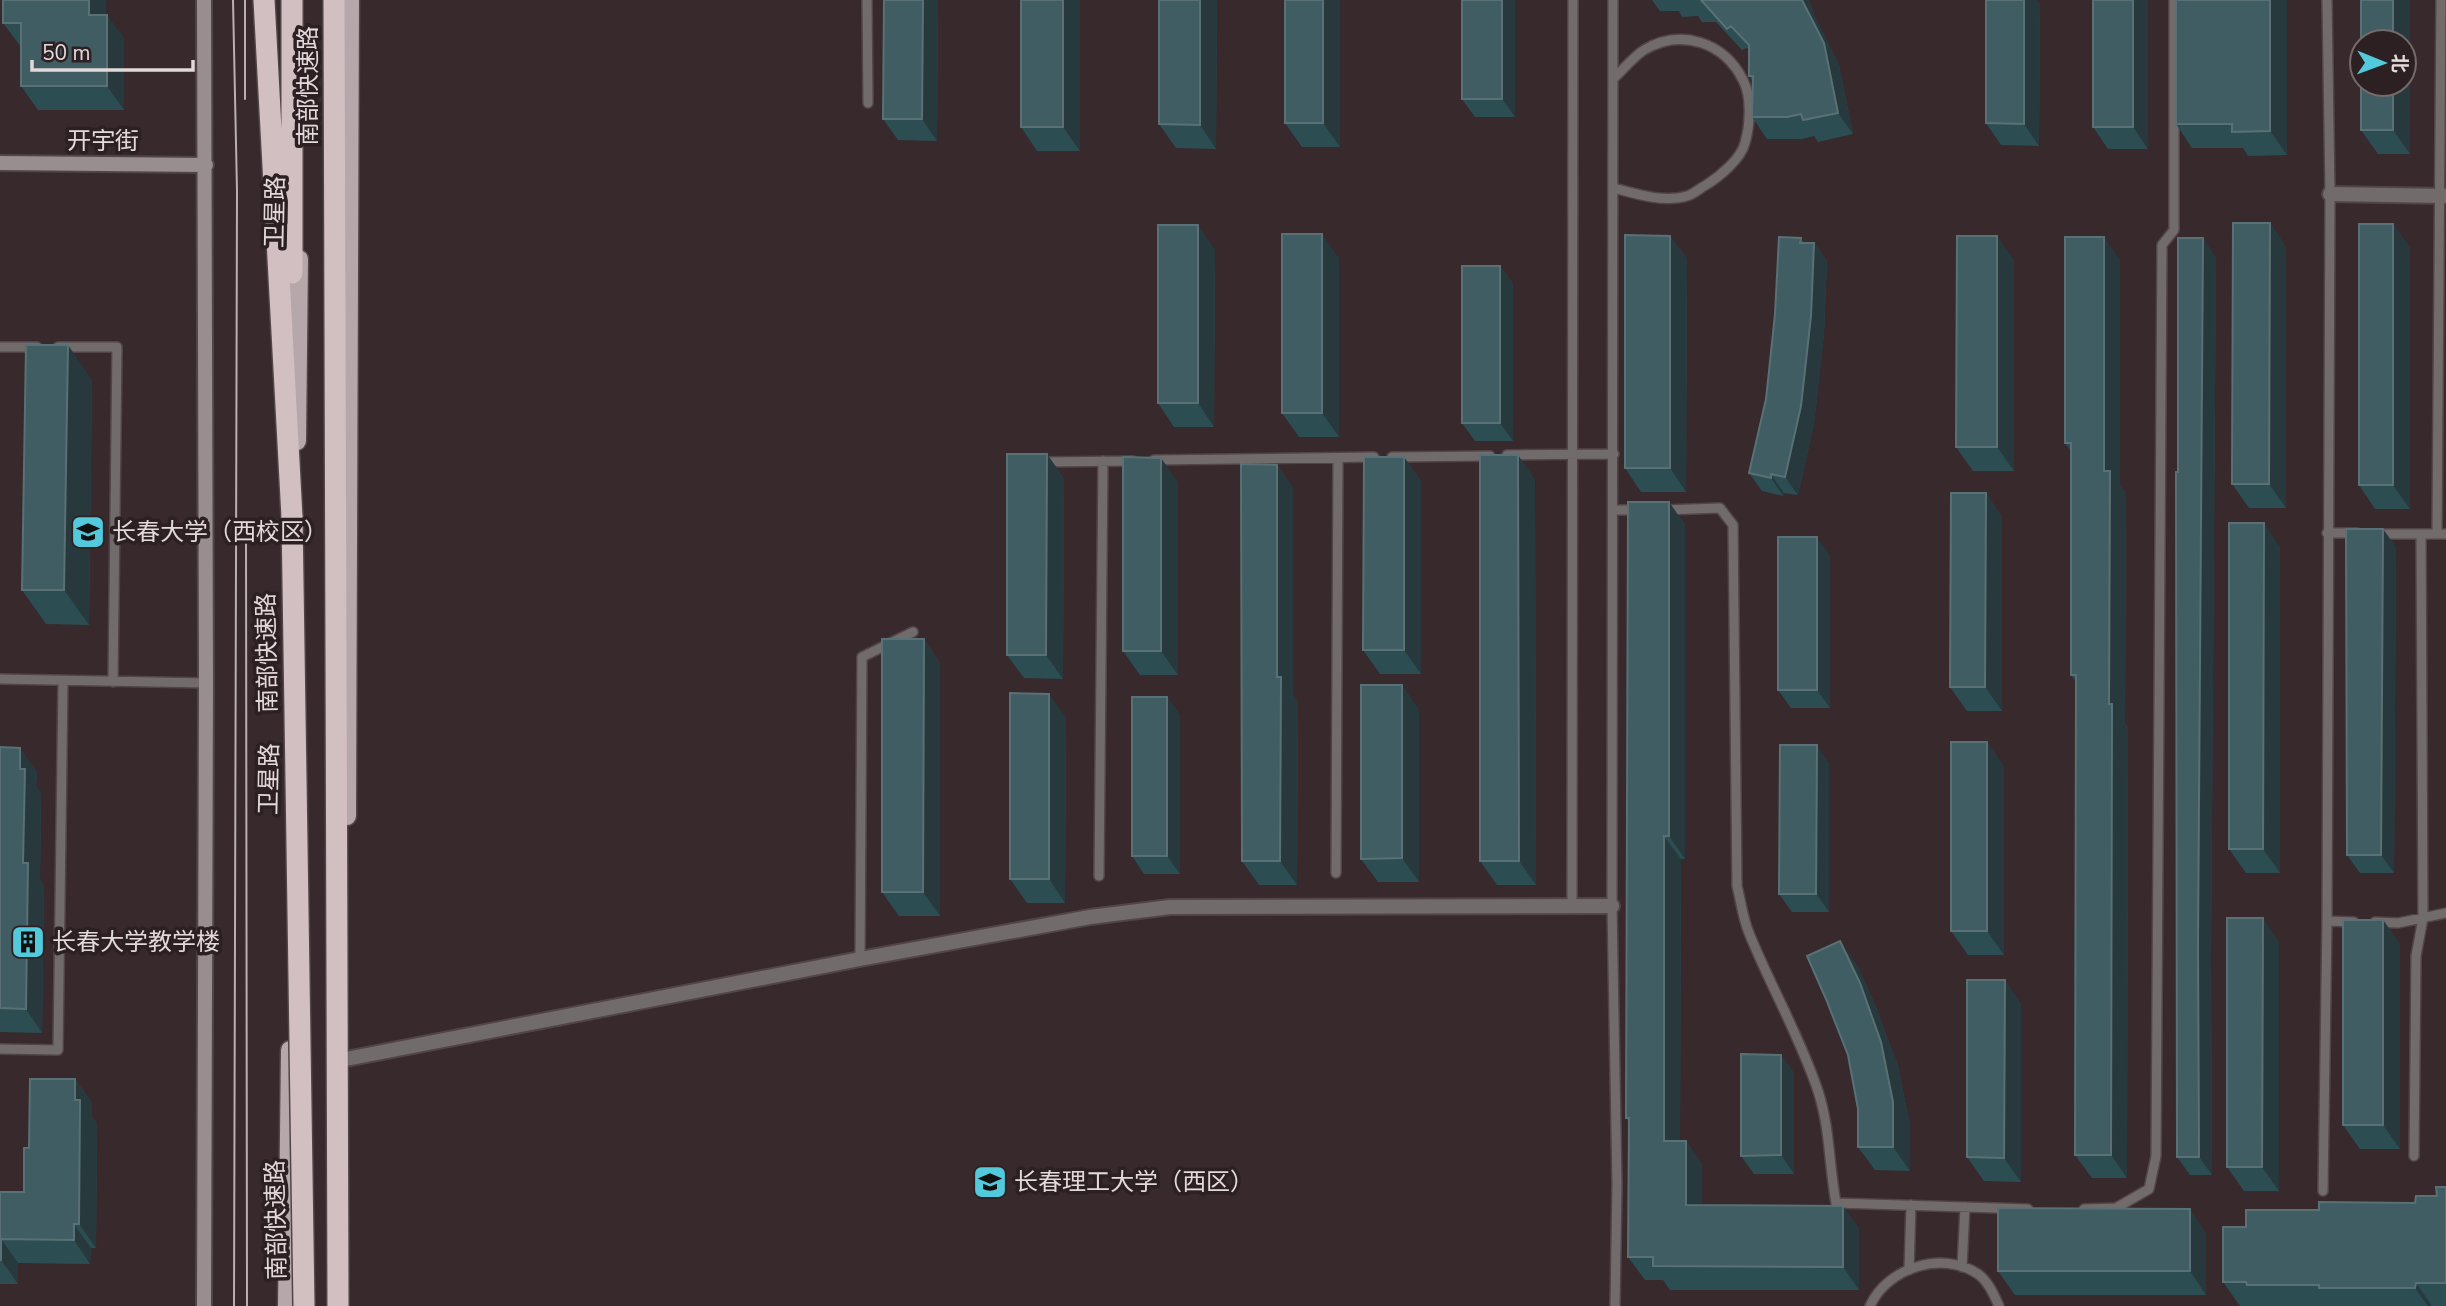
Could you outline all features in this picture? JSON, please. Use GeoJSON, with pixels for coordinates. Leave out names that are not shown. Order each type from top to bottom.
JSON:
{"type":"FeatureCollection","features":[{"type":"Feature","properties":{"kind":"highway"},"geometry":{"type":"LineString","coordinates":[[264,0],[292,517]]}},
{"type":"Feature","properties":{"kind":"highway","name":"南部快速路"},"geometry":{"type":"LineString","coordinates":[[292,0],[292,517],[304,1306]]}},
{"type":"Feature","properties":{"kind":"highway","name":"南部快速路"},"geometry":{"type":"LineString","coordinates":[[334,0],[338,1306]]}},
{"type":"Feature","properties":{"kind":"main road"},"geometry":{"type":"LineString","coordinates":[[204,0],[204,1306]]}},
{"type":"Feature","properties":{"kind":"main road","name":"卫星路"},"geometry":{"type":"LineString","coordinates":[[287,1306],[302,0]]}},
{"type":"Feature","properties":{"kind":"main road"},"geometry":{"type":"LineString","coordinates":[[346,1306],[350,0]]}},
{"type":"Feature","properties":{"kind":"main road","name":"开宇街"},"geometry":{"type":"LineString","coordinates":[[0,163],[206,164]]}},
{"type":"Feature","properties":{"kind":"street"},"geometry":{"type":"LineString","coordinates":[[2330,194],[2443,196]]}},
{"type":"Feature","properties":{"kind":"street"},"geometry":{"type":"LineString","coordinates":[[346,1059],[860,959],[1090,917],[1170,907],[1612,906]]}},
{"type":"Feature","properties":{"kind":"lane"},"geometry":{"type":"LineString","coordinates":[[867,0],[867,103]]}},
{"type":"Feature","properties":{"kind":"lane"},"geometry":{"type":"LineString","coordinates":[[1572,906],[1573,0]]}},
{"type":"Feature","properties":{"kind":"lane"},"geometry":{"type":"LineString","coordinates":[[1613,0],[1612,906],[1617,1185],[1615,1306]]}},
{"type":"Feature","properties":{"kind":"lane"},"geometry":{"type":"LineString","coordinates":[[2075,1209],[2116,1208],[2149,1189],[2155,1156],[2162,244],[2174,230],[2174,0]]}},
{"type":"Feature","properties":{"kind":"lane"},"geometry":{"type":"LineString","coordinates":[[2323,1191],[2327,921],[2330,194],[2327,0]]}},
{"type":"Feature","properties":{"kind":"lane"},"geometry":{"type":"LineString","coordinates":[[2327,533],[2442,534],[2441,0]]}},
{"type":"Feature","properties":{"kind":"lane"},"geometry":{"type":"LineString","coordinates":[[1614,79],[1642,51],[1665,40],[1686,38],[1708,44],[1731,61],[1744,82],[1749,103],[1745,145],[1723,175],[1687,196],[1651,198],[1614,188]]}},
{"type":"Feature","properties":{"kind":"lane"},"geometry":{"type":"LineString","coordinates":[[0,347],[117,347],[113,682]]}},
{"type":"Feature","properties":{"kind":"lane"},"geometry":{"type":"LineString","coordinates":[[1034,462],[1614,454]]}},
{"type":"Feature","properties":{"kind":"lane"},"geometry":{"type":"LineString","coordinates":[[1336,873],[1338,458]]}},
{"type":"Feature","properties":{"kind":"lane"},"geometry":{"type":"LineString","coordinates":[[1100,876],[1103,461]]}},
{"type":"Feature","properties":{"kind":"lane"},"geometry":{"type":"LineString","coordinates":[[1613,510],[1720,508],[1733,525],[1737,886],[1748,931],[1803,1050],[1819,1095],[1828,1134],[1829,1168],[1836,1203],[2034,1209]]}},
{"type":"Feature","properties":{"kind":"lane"},"geometry":{"type":"LineString","coordinates":[[2414,1156],[2416,956],[2423,918],[2421,535]]}},
{"type":"Feature","properties":{"kind":"lane"},"geometry":{"type":"LineString","coordinates":[[860,959],[862,657],[913,632]]}},
{"type":"Feature","properties":{"kind":"lane"},"geometry":{"type":"LineString","coordinates":[[0,679],[206,683]]}},
{"type":"Feature","properties":{"kind":"lane"},"geometry":{"type":"LineString","coordinates":[[0,1049],[58,1049],[63,681]]}},
{"type":"Feature","properties":{"kind":"lane"},"geometry":{"type":"LineString","coordinates":[[2327,921],[2398,923],[2446,913]]}},
{"type":"Feature","properties":{"kind":"lane"},"geometry":{"type":"LineString","coordinates":[[1909,1270],[1911,1205]]}},
{"type":"Feature","properties":{"kind":"lane"},"geometry":{"type":"LineString","coordinates":[[1962,1267],[1965,1207]]}},
{"type":"Feature","properties":{"kind":"lane"},"geometry":{"type":"LineString","coordinates":[[1870,1306],[1890,1278],[1916,1266],[1939,1264],[1962,1267],[1979,1275],[1989,1286],[1999,1306]]}},
{"type":"Feature","properties":{"kind":"building"},"geometry":{"type":"Polygon","coordinates":[[[3,0],[89,0],[89,15],[107,15],[107,86],[21,86],[21,23],[3,23],[3,0]]]}},
{"type":"Feature","properties":{"kind":"building"},"geometry":{"type":"Polygon","coordinates":[[[884,0],[923,0],[922,119],[883,119],[884,0]]]}},
{"type":"Feature","properties":{"kind":"building"},"geometry":{"type":"Polygon","coordinates":[[[1021,0],[1063,0],[1063,127],[1021,127],[1021,0]]]}},
{"type":"Feature","properties":{"kind":"building"},"geometry":{"type":"Polygon","coordinates":[[[1159,0],[1200,0],[1200,125],[1159,124],[1159,0]]]}},
{"type":"Feature","properties":{"kind":"building"},"geometry":{"type":"Polygon","coordinates":[[[1285,0],[1323,0],[1323,123],[1285,123],[1285,0]]]}},
{"type":"Feature","properties":{"kind":"building"},"geometry":{"type":"Polygon","coordinates":[[[1462,0],[1502,0],[1502,99],[1462,99],[1462,0]]]}},
{"type":"Feature","properties":{"kind":"building"},"geometry":{"type":"Polygon","coordinates":[[[1701,0],[1802,0],[1824,43],[1838,113],[1803,120],[1801,114],[1787,117],[1752,117],[1753,76],[1749,76],[1749,45],[1731,26],[1727,29],[1701,0]]]}},
{"type":"Feature","properties":{"kind":"building"},"geometry":{"type":"Polygon","coordinates":[[[1986,0],[2024,0],[2024,124],[1986,123],[1986,0]]]}},
{"type":"Feature","properties":{"kind":"building"},"geometry":{"type":"Polygon","coordinates":[[[2093,0],[2133,0],[2133,127],[2093,127],[2093,0]]]}},
{"type":"Feature","properties":{"kind":"building"},"geometry":{"type":"Polygon","coordinates":[[[2176,0],[2270,0],[2270,131],[2232,132],[2232,124],[2176,124],[2176,0]]]}},
{"type":"Feature","properties":{"kind":"building"},"geometry":{"type":"Polygon","coordinates":[[[2361,0],[2393,0],[2393,28],[2361,28],[2361,0]]]}},
{"type":"Feature","properties":{"kind":"building"},"geometry":{"type":"Polygon","coordinates":[[[2361,98],[2393,98],[2393,130],[2361,130],[2361,98]]]}},
{"type":"Feature","properties":{"kind":"building"},"geometry":{"type":"Polygon","coordinates":[[[2233,223],[2270,223],[2269,484],[2232,484],[2233,223]]]}},
{"type":"Feature","properties":{"kind":"building"},"geometry":{"type":"Polygon","coordinates":[[[2359,224],[2393,224],[2393,485],[2359,485],[2359,224]]]}},
{"type":"Feature","properties":{"kind":"building"},"geometry":{"type":"Polygon","coordinates":[[[1158,225],[1198,225],[1198,403],[1158,403],[1158,225]]]}},
{"type":"Feature","properties":{"kind":"building"},"geometry":{"type":"Polygon","coordinates":[[[1282,234],[1322,234],[1322,413],[1282,413],[1282,234]]]}},
{"type":"Feature","properties":{"kind":"building"},"geometry":{"type":"Polygon","coordinates":[[[1625,235],[1670,236],[1670,468],[1625,468],[1625,235]]]}},
{"type":"Feature","properties":{"kind":"building"},"geometry":{"type":"Polygon","coordinates":[[[1957,236],[1997,236],[1997,447],[1956,447],[1957,236]]]}},
{"type":"Feature","properties":{"kind":"building"},"geometry":{"type":"Polygon","coordinates":[[[1779,237],[1801,238],[1800,243],[1814,243],[1811,316],[1801,406],[1785,477],[1771,474],[1771,478],[1749,473],[1766,399],[1775,314],[1779,237]]]}},
{"type":"Feature","properties":{"kind":"building"},"geometry":{"type":"Polygon","coordinates":[[[2065,237],[2104,237],[2104,471],[2110,471],[2109,704],[2112,704],[2111,1155],[2075,1155],[2076,675],[2071,675],[2071,443],[2065,443],[2065,237]]]}},
{"type":"Feature","properties":{"kind":"building"},"geometry":{"type":"Polygon","coordinates":[[[2178,238],[2203,238],[2199,1157],[2177,1157],[2178,238]]]}},
{"type":"Feature","properties":{"kind":"building"},"geometry":{"type":"Polygon","coordinates":[[[1462,266],[1500,266],[1500,423],[1462,423],[1462,266]]]}},
{"type":"Feature","properties":{"kind":"building"},"geometry":{"type":"Polygon","coordinates":[[[26,345],[68,345],[64,590],[22,590],[26,345]]]}},
{"type":"Feature","properties":{"kind":"building"},"geometry":{"type":"Polygon","coordinates":[[[1007,454],[1047,454],[1046,655],[1007,655],[1007,454]]]}},
{"type":"Feature","properties":{"kind":"building"},"geometry":{"type":"Polygon","coordinates":[[[1480,455],[1518,455],[1519,861],[1480,861],[1480,455]]]}},
{"type":"Feature","properties":{"kind":"building"},"geometry":{"type":"Polygon","coordinates":[[[1123,457],[1161,458],[1161,651],[1123,651],[1123,457]]]}},
{"type":"Feature","properties":{"kind":"building"},"geometry":{"type":"Polygon","coordinates":[[[1364,457],[1404,457],[1404,650],[1363,650],[1364,457]]]}},
{"type":"Feature","properties":{"kind":"building"},"geometry":{"type":"Polygon","coordinates":[[[1241,464],[1277,465],[1277,677],[1281,677],[1280,861],[1242,861],[1241,464]]]}},
{"type":"Feature","properties":{"kind":"building"},"geometry":{"type":"Polygon","coordinates":[[[1951,493],[1986,493],[1985,687],[1950,687],[1951,493]]]}},
{"type":"Feature","properties":{"kind":"building"},"geometry":{"type":"Polygon","coordinates":[[[1628,502],[1669,502],[1669,836],[1664,836],[1664,1141],[1686,1141],[1686,1205],[1843,1206],[1843,1267],[1653,1266],[1653,1257],[1628,1257],[1628,502]]]}},
{"type":"Feature","properties":{"kind":"building"},"geometry":{"type":"Polygon","coordinates":[[[2229,523],[2264,523],[2263,849],[2229,849],[2229,523]]]}},
{"type":"Feature","properties":{"kind":"building"},"geometry":{"type":"Polygon","coordinates":[[[2346,529],[2383,529],[2381,855],[2347,855],[2346,529]]]}},
{"type":"Feature","properties":{"kind":"building"},"geometry":{"type":"Polygon","coordinates":[[[1778,537],[1817,537],[1817,690],[1778,690],[1778,537]]]}},
{"type":"Feature","properties":{"kind":"building"},"geometry":{"type":"Polygon","coordinates":[[[882,639],[924,639],[923,892],[882,892],[882,639]]]}},
{"type":"Feature","properties":{"kind":"building"},"geometry":{"type":"Polygon","coordinates":[[[1361,685],[1402,685],[1402,858],[1361,859],[1361,685]]]}},
{"type":"Feature","properties":{"kind":"building"},"geometry":{"type":"Polygon","coordinates":[[[1010,693],[1049,694],[1049,879],[1010,879],[1010,693]]]}},
{"type":"Feature","properties":{"kind":"building"},"geometry":{"type":"Polygon","coordinates":[[[1132,697],[1167,697],[1167,856],[1132,856],[1132,697]]]}},
{"type":"Feature","properties":{"kind":"building"},"geometry":{"type":"Polygon","coordinates":[[[1951,742],[1987,742],[1987,931],[1951,931],[1951,742]]]}},
{"type":"Feature","properties":{"kind":"building"},"geometry":{"type":"Polygon","coordinates":[[[1780,745],[1817,745],[1816,894],[1779,894],[1780,745]]]}},
{"type":"Feature","properties":{"kind":"building"},"geometry":{"type":"Polygon","coordinates":[[[0,747],[20,748],[20,769],[25,769],[23,863],[28,863],[26,1009],[0,1008],[0,747]]]}},
{"type":"Feature","properties":{"kind":"building"},"geometry":{"type":"Polygon","coordinates":[[[2227,918],[2263,918],[2262,1167],[2227,1167],[2227,918]]]}},
{"type":"Feature","properties":{"kind":"building"},"geometry":{"type":"Polygon","coordinates":[[[2343,920],[2383,920],[2383,1125],[2343,1125],[2343,920]]]}},
{"type":"Feature","properties":{"kind":"building"},"geometry":{"type":"Polygon","coordinates":[[[1840,941],[1860,983],[1881,1042],[1893,1102],[1893,1147],[1858,1147],[1858,1109],[1848,1055],[1807,956],[1840,941]]]}},
{"type":"Feature","properties":{"kind":"building"},"geometry":{"type":"Polygon","coordinates":[[[1967,980],[2005,980],[2004,1158],[1967,1157],[1967,980]]]}},
{"type":"Feature","properties":{"kind":"building"},"geometry":{"type":"Polygon","coordinates":[[[1741,1054],[1781,1055],[1781,1155],[1741,1156],[1741,1054]]]}},
{"type":"Feature","properties":{"kind":"building"},"geometry":{"type":"Polygon","coordinates":[[[30,1079],[75,1079],[75,1100],[80,1100],[79,1224],[74,1224],[74,1240],[1,1239],[0,1260],[0,1192],[24,1192],[24,1148],[29,1148],[30,1079]]]}},
{"type":"Feature","properties":{"kind":"building"},"geometry":{"type":"Polygon","coordinates":[[[2436,1187],[2446,1187],[2446,1283],[2416,1283],[2415,1288],[2319,1288],[2319,1285],[2247,1285],[2246,1282],[2223,1282],[2223,1227],[2246,1227],[2246,1210],[2319,1210],[2319,1202],[2415,1203],[2416,1196],[2437,1196],[2436,1187]]]}},
{"type":"Feature","properties":{"kind":"building"},"geometry":{"type":"Polygon","coordinates":[[[1998,1208],[2190,1209],[2190,1271],[1998,1271],[1998,1208]]]}},
{"type":"Feature","properties":{"kind":"tram line"},"geometry":{"type":"LineString","coordinates":[[233,0],[237,191],[234,1306]]}},
{"type":"Feature","properties":{"kind":"tram line"},"geometry":{"type":"LineString","coordinates":[[245,0],[245,99]]}},
{"type":"Feature","properties":{"kind":"tram line"},"geometry":{"type":"LineString","coordinates":[[246,529],[247,1306]]}},
{"type":"Feature","properties":{"kind":"place","name":"长春大学（西校区）"},"geometry":{"type":"Point","coordinates":[88,532]}},
{"type":"Feature","properties":{"kind":"place","name":"长春大学教学楼"},"geometry":{"type":"Point","coordinates":[28,942]}},
{"type":"Feature","properties":{"kind":"place","name":"长春理工大学（西区）"},"geometry":{"type":"Point","coordinates":[990,1182]}}]}
